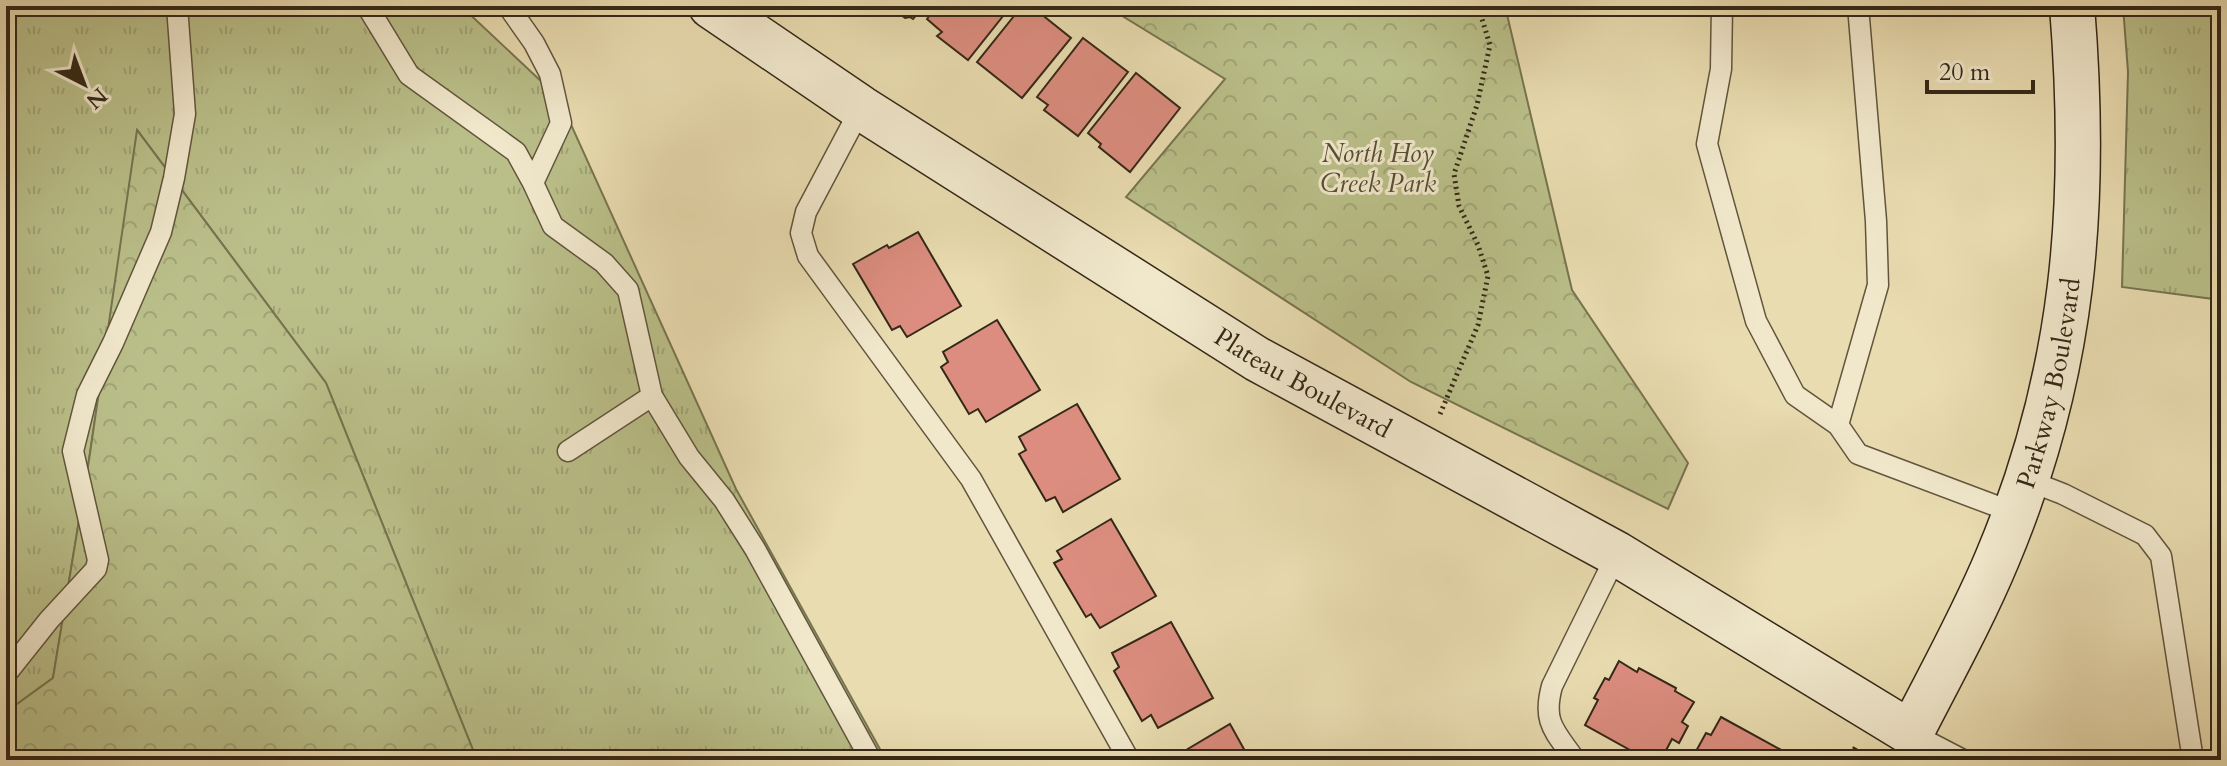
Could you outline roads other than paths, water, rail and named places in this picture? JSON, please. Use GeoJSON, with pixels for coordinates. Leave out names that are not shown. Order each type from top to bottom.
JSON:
{"type":"FeatureCollection","features":[{"type":"Feature","properties":{"kind":"street","name":"Plateau Boulevard"},"geometry":{"type":"LineString","coordinates":[[711,6],[861,108],[1257,359],[1617,554],[1911,733]]}},
{"type":"Feature","properties":{"kind":"street","name":"Parkway Boulevard"},"geometry":{"type":"LineString","coordinates":[[1911,733],[1978,601],[2021,496],[2056,371],[2075,252],[2080,143],[2072,6]]}},
{"type":"Feature","properties":{"kind":"lane"},"geometry":{"type":"LineString","coordinates":[[6,674],[49,620],[96,569],[98,560],[73,451],[87,395],[161,232],[168,205],[185,114],[177,6]]}},
{"type":"Feature","properties":{"kind":"lane"},"geometry":{"type":"LineString","coordinates":[[367,6],[409,75],[516,152],[553,226],[604,263],[628,290],[652,396],[689,457],[724,500],[755,549],[871,760]]}},
{"type":"Feature","properties":{"kind":"lane"},"geometry":{"type":"LineString","coordinates":[[508,6],[534,43],[550,74],[561,123],[533,183]]}},
{"type":"Feature","properties":{"kind":"lane"},"geometry":{"type":"LineString","coordinates":[[1722,6],[1721,69],[1707,144],[1756,321],[1795,395],[1838,425],[1858,454],[2021,496],[2063,494],[2145,535],[2161,556],[2193,760]]}},
{"type":"Feature","properties":{"kind":"lane"},"geometry":{"type":"LineString","coordinates":[[1838,425],[1878,285],[1876,221],[1858,6]]}},
{"type":"Feature","properties":{"kind":"lane"},"geometry":{"type":"LineString","coordinates":[[861,108],[806,212],[801,233],[808,256],[971,479],[1129,760]]}},
{"type":"Feature","properties":{"kind":"lane"},"geometry":{"type":"LineString","coordinates":[[568,451],[652,396]]}},
{"type":"Feature","properties":{"kind":"lane"},"geometry":{"type":"LineString","coordinates":[[1575,760],[1549,722],[1546,705],[1552,686],[1617,554]]}},
{"type":"Feature","properties":{"kind":"lane"},"geometry":{"type":"LineString","coordinates":[[1911,733],[1963,760]]}},
{"type":"Feature","properties":{"kind":"park label","name":"North Hoy Creek Park"},"geometry":{"type":"Point","coordinates":[1378,168]}}]}
